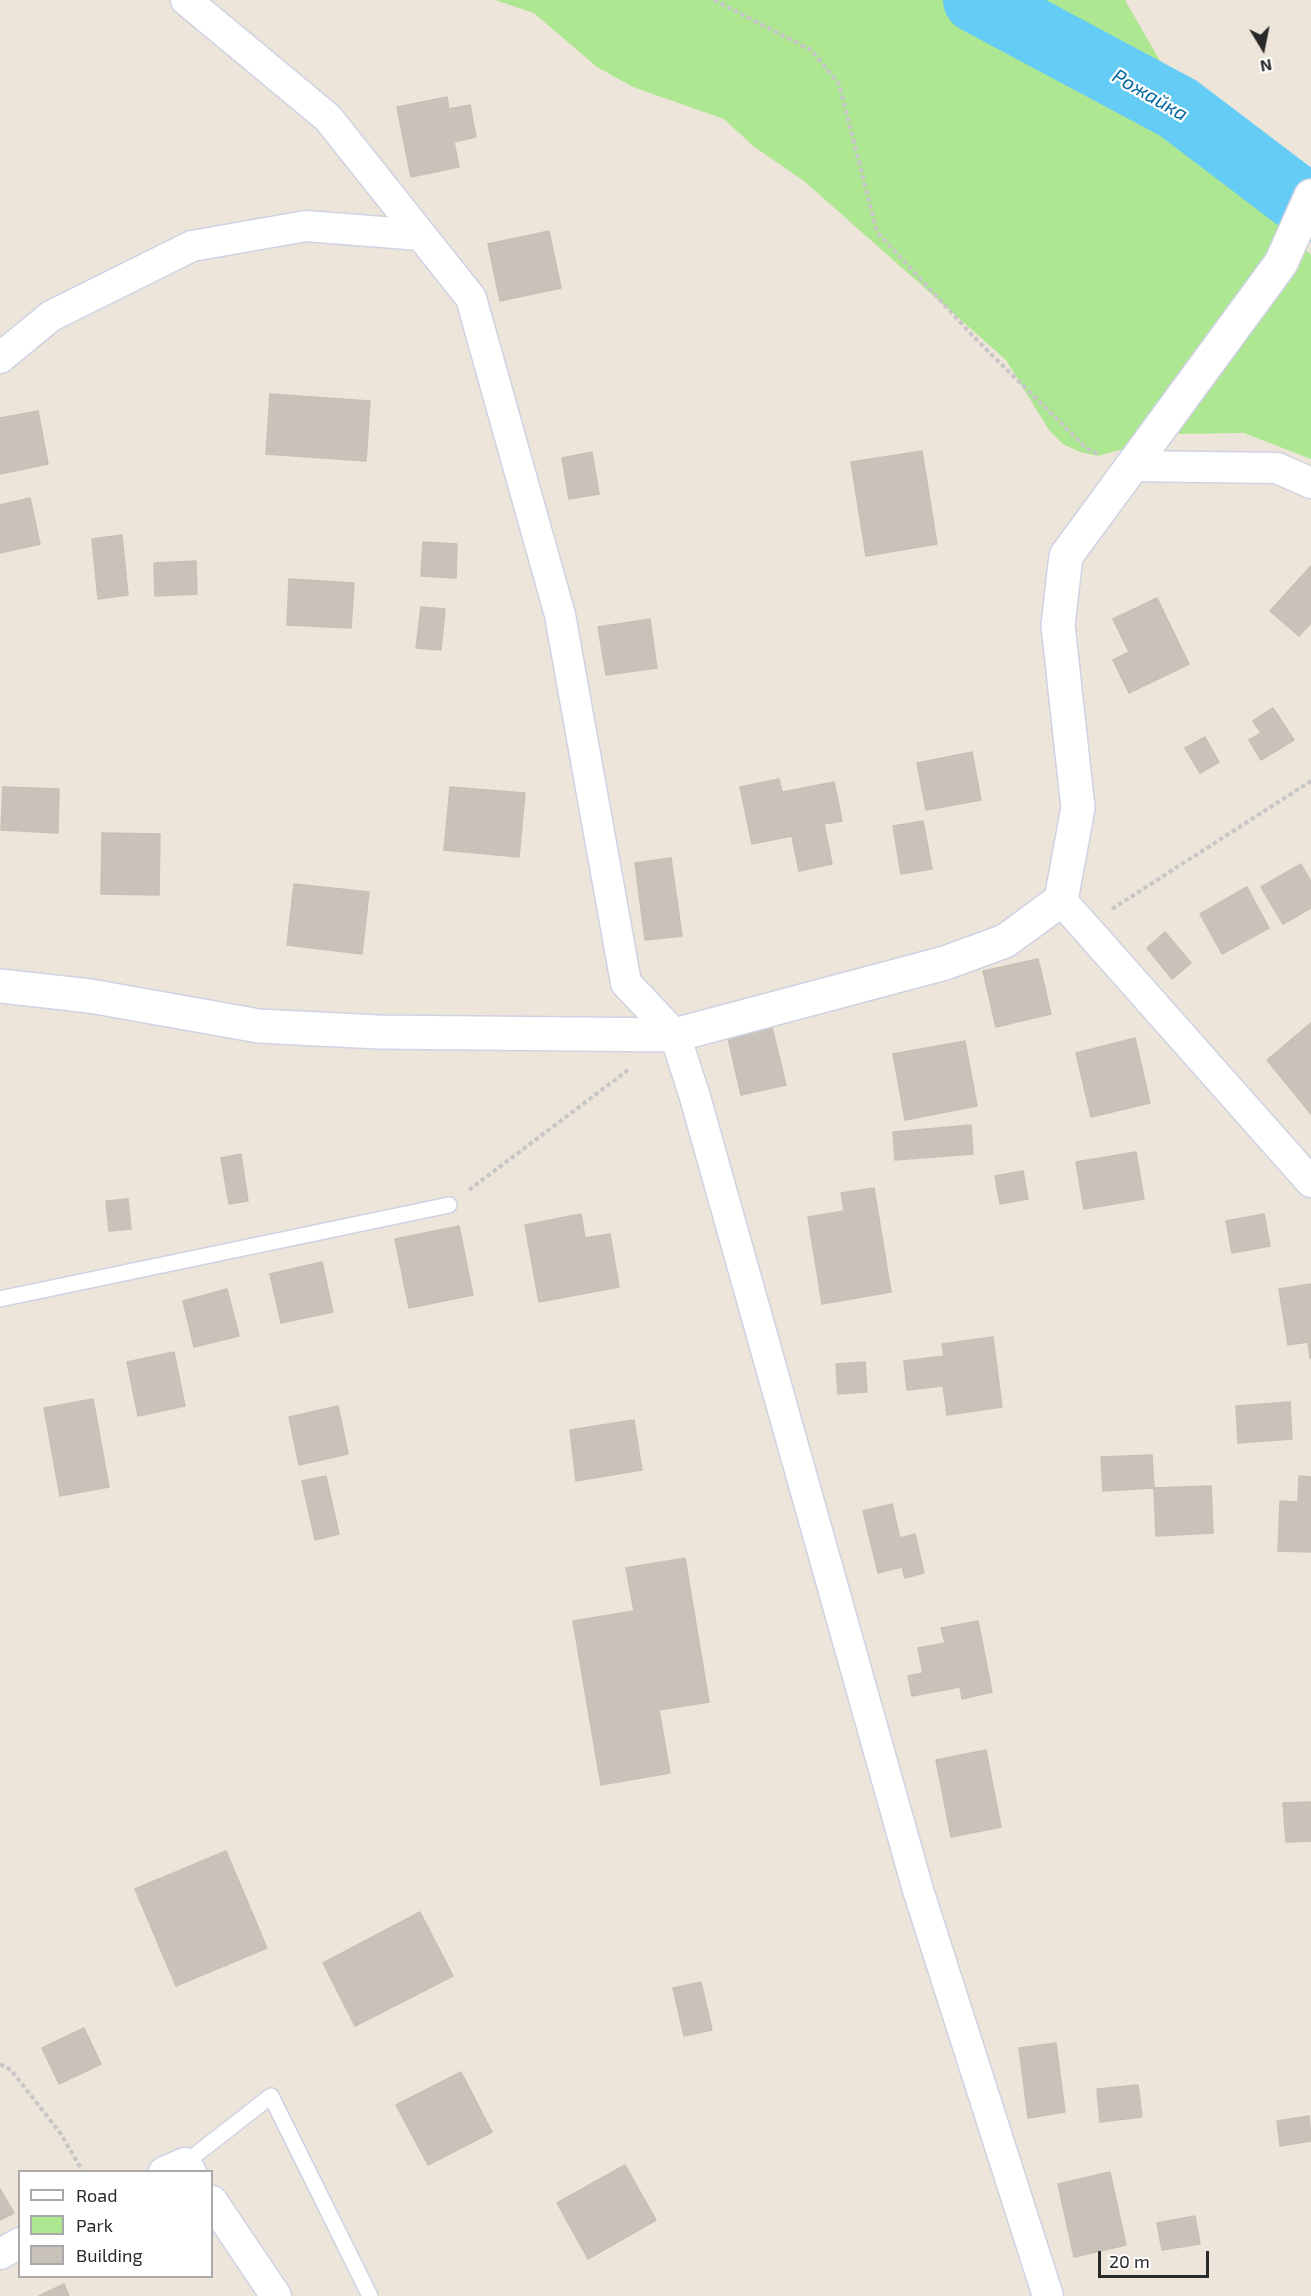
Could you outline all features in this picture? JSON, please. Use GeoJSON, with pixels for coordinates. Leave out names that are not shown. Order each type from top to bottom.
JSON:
{"type":"FeatureCollection","features":[{"type":"Feature","properties":{"kind":"street"},"geometry":{"type":"LineString","coordinates":[[186,0],[328,118],[471,298],[560,615],[626,983],[675,1035],[699,1109],[918,1890],[1048,2296]]}},
{"type":"Feature","properties":{"kind":"street"},"geometry":{"type":"LineString","coordinates":[[0,986],[90,996],[259,1026],[378,1032],[675,1035],[945,963],[1005,941],[1061,900],[1078,808],[1058,624],[1066,556],[1281,263],[1311,196]]}},
{"type":"Feature","properties":{"kind":"street"},"geometry":{"type":"LineString","coordinates":[[0,358],[51,316],[192,246],[306,226],[420,235]]}},
{"type":"Feature","properties":{"kind":"street"},"geometry":{"type":"LineString","coordinates":[[1130,466],[1277,468],[1311,483]]}},
{"type":"Feature","properties":{"kind":"street"},"geometry":{"type":"LineString","coordinates":[[1061,900],[1311,1182]]}},
{"type":"Feature","properties":{"kind":"street"},"geometry":{"type":"LineString","coordinates":[[213,2202],[276,2296]]}},
{"type":"Feature","properties":{"kind":"street"},"geometry":{"type":"LineString","coordinates":[[0,2254],[18,2243]]}},
{"type":"Feature","properties":{"kind":"lane"},"geometry":{"type":"LineString","coordinates":[[0,1299],[449,1205]]}},
{"type":"Feature","properties":{"kind":"lane"},"geometry":{"type":"LineString","coordinates":[[180,2169],[271,2096],[370,2296]]}},
{"type":"Feature","properties":{"kind":"path"},"geometry":{"type":"LineString","coordinates":[[714,0],[811,50],[839,84],[878,232],[974,337],[1086,448],[1130,466]]}},
{"type":"Feature","properties":{"kind":"path"},"geometry":{"type":"LineString","coordinates":[[1086,926],[1311,781]]}},
{"type":"Feature","properties":{"kind":"path"},"geometry":{"type":"LineString","coordinates":[[449,1205],[675,1035]]}},
{"type":"Feature","properties":{"kind":"path"},"geometry":{"type":"LineString","coordinates":[[0,2064],[11,2070],[61,2134],[82,2170]]}},
{"type":"Feature","properties":{"kind":"green space"},"geometry":{"type":"Polygon","coordinates":[[[495,0],[1125,0],[1217,160],[1311,255],[1311,459],[1244,433],[1176,434],[1098,456],[1080,452],[1063,444],[1049,430],[1006,360],[804,181],[753,146],[724,119],[633,87],[597,67],[534,13],[495,0]]]}},
{"type":"Feature","properties":{"kind":"building"},"geometry":{"type":"Polygon","coordinates":[[[447,97],[449,109],[470,105],[476,137],[454,142],[459,167],[411,177],[397,107],[447,97]]]}},
{"type":"Feature","properties":{"kind":"building"},"geometry":{"type":"Polygon","coordinates":[[[549,231],[561,288],[500,301],[488,244],[549,231]]]}},
{"type":"Feature","properties":{"kind":"building"},"geometry":{"type":"Polygon","coordinates":[[[270,394],[370,401],[366,461],[266,454],[270,394]]]}},
{"type":"Feature","properties":{"kind":"building"},"geometry":{"type":"Polygon","coordinates":[[[38,411],[48,464],[0,474],[0,418],[38,411]]]}},
{"type":"Feature","properties":{"kind":"building"},"geometry":{"type":"Polygon","coordinates":[[[922,451],[937,544],[866,556],[851,462],[922,451]]]}},
{"type":"Feature","properties":{"kind":"building"},"geometry":{"type":"Polygon","coordinates":[[[592,452],[599,494],[569,499],[562,458],[592,452]]]}},
{"type":"Feature","properties":{"kind":"building"},"geometry":{"type":"Polygon","coordinates":[[[30,498],[40,544],[0,553],[0,505],[30,498]]]}},
{"type":"Feature","properties":{"kind":"building"},"geometry":{"type":"Polygon","coordinates":[[[122,535],[128,595],[98,599],[92,539],[122,535]]]}},
{"type":"Feature","properties":{"kind":"building"},"geometry":{"type":"Polygon","coordinates":[[[423,542],[457,544],[456,578],[421,576],[423,542]]]}},
{"type":"Feature","properties":{"kind":"building"},"geometry":{"type":"Polygon","coordinates":[[[196,561],[197,594],[155,596],[154,563],[196,561]]]}},
{"type":"Feature","properties":{"kind":"building"},"geometry":{"type":"Polygon","coordinates":[[[1311,566],[1311,623],[1299,636],[1270,611],[1311,566]]]}},
{"type":"Feature","properties":{"kind":"building"},"geometry":{"type":"Polygon","coordinates":[[[289,579],[354,583],[351,628],[287,625],[289,579]]]}},
{"type":"Feature","properties":{"kind":"building"},"geometry":{"type":"Polygon","coordinates":[[[1157,598],[1189,664],[1129,693],[1113,660],[1129,652],[1113,619],[1157,598]]]}},
{"type":"Feature","properties":{"kind":"building"},"geometry":{"type":"Polygon","coordinates":[[[421,607],[445,609],[441,650],[416,648],[421,607]]]}},
{"type":"Feature","properties":{"kind":"building"},"geometry":{"type":"Polygon","coordinates":[[[650,619],[657,668],[606,675],[598,627],[650,619]]]}},
{"type":"Feature","properties":{"kind":"building"},"geometry":{"type":"Polygon","coordinates":[[[1273,708],[1294,740],[1261,760],[1249,740],[1261,733],[1253,721],[1273,708]]]}},
{"type":"Feature","properties":{"kind":"building"},"geometry":{"type":"Polygon","coordinates":[[[1205,737],[1219,762],[1200,773],[1185,748],[1205,737]]]}},
{"type":"Feature","properties":{"kind":"building"},"geometry":{"type":"Polygon","coordinates":[[[972,752],[981,800],[926,810],[917,763],[972,752]]]}},
{"type":"Feature","properties":{"kind":"building"},"geometry":{"type":"Polygon","coordinates":[[[779,779],[792,836],[752,844],[740,787],[779,779]]]}},
{"type":"Feature","properties":{"kind":"building"},"geometry":{"type":"Polygon","coordinates":[[[834,782],[842,821],[824,824],[832,864],[799,871],[783,792],[834,782]]]}},
{"type":"Feature","properties":{"kind":"building"},"geometry":{"type":"Polygon","coordinates":[[[3,787],[59,789],[58,833],[1,830],[3,787]]]}},
{"type":"Feature","properties":{"kind":"building"},"geometry":{"type":"Polygon","coordinates":[[[450,787],[525,793],[519,857],[444,850],[450,787]]]}},
{"type":"Feature","properties":{"kind":"building"},"geometry":{"type":"Polygon","coordinates":[[[923,821],[932,869],[901,874],[893,826],[923,821]]]}},
{"type":"Feature","properties":{"kind":"building"},"geometry":{"type":"Polygon","coordinates":[[[102,833],[160,834],[159,895],[101,894],[102,833]]]}},
{"type":"Feature","properties":{"kind":"building"},"geometry":{"type":"Polygon","coordinates":[[[671,858],[682,936],[645,940],[635,863],[671,858]]]}},
{"type":"Feature","properties":{"kind":"building"},"geometry":{"type":"Polygon","coordinates":[[[1301,864],[1311,882],[1311,908],[1283,924],[1261,887],[1301,864]]]}},
{"type":"Feature","properties":{"kind":"building"},"geometry":{"type":"Polygon","coordinates":[[[294,884],[369,892],[362,954],[287,945],[294,884]]]}},
{"type":"Feature","properties":{"kind":"building"},"geometry":{"type":"Polygon","coordinates":[[[1247,887],[1269,928],[1222,954],[1200,914],[1247,887]]]}},
{"type":"Feature","properties":{"kind":"building"},"geometry":{"type":"Polygon","coordinates":[[[1165,932],[1191,963],[1172,979],[1147,948],[1165,932]]]}},
{"type":"Feature","properties":{"kind":"building"},"geometry":{"type":"Polygon","coordinates":[[[1038,959],[1051,1014],[996,1027],[983,971],[1038,959]]]}},
{"type":"Feature","properties":{"kind":"building"},"geometry":{"type":"Polygon","coordinates":[[[1311,1023],[1311,1114],[1267,1060],[1311,1023]]]}},
{"type":"Feature","properties":{"kind":"building"},"geometry":{"type":"Polygon","coordinates":[[[772,1027],[786,1085],[741,1095],[728,1038],[772,1027]]]}},
{"type":"Feature","properties":{"kind":"building"},"geometry":{"type":"Polygon","coordinates":[[[1135,1038],[1150,1103],[1091,1117],[1076,1053],[1135,1038]]]}},
{"type":"Feature","properties":{"kind":"building"},"geometry":{"type":"Polygon","coordinates":[[[965,1041],[977,1106],[905,1120],[893,1054],[965,1041]]]}},
{"type":"Feature","properties":{"kind":"building"},"geometry":{"type":"Polygon","coordinates":[[[971,1125],[973,1154],[895,1160],[893,1132],[971,1125]]]}},
{"type":"Feature","properties":{"kind":"building"},"geometry":{"type":"Polygon","coordinates":[[[1136,1152],[1144,1199],[1084,1209],[1076,1162],[1136,1152]]]}},
{"type":"Feature","properties":{"kind":"building"},"geometry":{"type":"Polygon","coordinates":[[[241,1154],[248,1201],[229,1204],[221,1158],[241,1154]]]}},
{"type":"Feature","properties":{"kind":"building"},"geometry":{"type":"Polygon","coordinates":[[[1023,1171],[1028,1199],[1000,1204],[995,1176],[1023,1171]]]}},
{"type":"Feature","properties":{"kind":"building"},"geometry":{"type":"Polygon","coordinates":[[[874,1188],[891,1292],[822,1304],[808,1217],[844,1211],[841,1193],[874,1188]]]}},
{"type":"Feature","properties":{"kind":"building"},"geometry":{"type":"Polygon","coordinates":[[[128,1199],[131,1229],[109,1231],[106,1201],[128,1199]]]}},
{"type":"Feature","properties":{"kind":"building"},"geometry":{"type":"Polygon","coordinates":[[[581,1214],[585,1238],[610,1234],[619,1287],[539,1302],[525,1225],[581,1214]]]}},
{"type":"Feature","properties":{"kind":"building"},"geometry":{"type":"Polygon","coordinates":[[[1264,1214],[1270,1246],[1232,1253],[1226,1221],[1264,1214]]]}},
{"type":"Feature","properties":{"kind":"building"},"geometry":{"type":"Polygon","coordinates":[[[459,1226],[473,1295],[409,1308],[395,1239],[459,1226]]]}},
{"type":"Feature","properties":{"kind":"building"},"geometry":{"type":"Polygon","coordinates":[[[322,1262],[333,1312],[281,1323],[270,1274],[322,1262]]]}},
{"type":"Feature","properties":{"kind":"building"},"geometry":{"type":"Polygon","coordinates":[[[1311,1284],[1310,1358],[1308,1342],[1288,1345],[1279,1289],[1311,1284]]]}},
{"type":"Feature","properties":{"kind":"building"},"geometry":{"type":"Polygon","coordinates":[[[227,1289],[239,1336],[194,1347],[183,1301],[227,1289]]]}},
{"type":"Feature","properties":{"kind":"building"},"geometry":{"type":"Polygon","coordinates":[[[993,1337],[1002,1407],[947,1415],[943,1386],[907,1390],[904,1361],[944,1356],[942,1344],[993,1337]]]}},
{"type":"Feature","properties":{"kind":"building"},"geometry":{"type":"Polygon","coordinates":[[[174,1352],[185,1406],[138,1416],[127,1362],[174,1352]]]}},
{"type":"Feature","properties":{"kind":"building"},"geometry":{"type":"Polygon","coordinates":[[[865,1362],[867,1392],[838,1394],[836,1364],[865,1362]]]}},
{"type":"Feature","properties":{"kind":"building"},"geometry":{"type":"Polygon","coordinates":[[[93,1399],[109,1487],[60,1496],[44,1408],[93,1399]]]}},
{"type":"Feature","properties":{"kind":"building"},"geometry":{"type":"Polygon","coordinates":[[[1290,1402],[1292,1439],[1238,1443],[1236,1406],[1290,1402]]]}},
{"type":"Feature","properties":{"kind":"building"},"geometry":{"type":"Polygon","coordinates":[[[338,1406],[348,1454],[299,1465],[289,1417],[338,1406]]]}},
{"type":"Feature","properties":{"kind":"building"},"geometry":{"type":"Polygon","coordinates":[[[634,1420],[642,1470],[576,1481],[570,1430],[634,1420]]]}},
{"type":"Feature","properties":{"kind":"building"},"geometry":{"type":"Polygon","coordinates":[[[1152,1455],[1154,1488],[1103,1491],[1101,1457],[1152,1455]]]}},
{"type":"Feature","properties":{"kind":"building"},"geometry":{"type":"Polygon","coordinates":[[[326,1476],[339,1534],[315,1540],[302,1481],[326,1476]]]}},
{"type":"Feature","properties":{"kind":"building"},"geometry":{"type":"Polygon","coordinates":[[[1299,1476],[1311,1477],[1311,1552],[1278,1551],[1280,1501],[1298,1502],[1299,1476]]]}},
{"type":"Feature","properties":{"kind":"building"},"geometry":{"type":"Polygon","coordinates":[[[1211,1486],[1213,1533],[1156,1536],[1154,1488],[1211,1486]]]}},
{"type":"Feature","properties":{"kind":"building"},"geometry":{"type":"Polygon","coordinates":[[[892,1504],[900,1538],[915,1534],[924,1573],[905,1578],[902,1567],[878,1573],[863,1511],[892,1504]]]}},
{"type":"Feature","properties":{"kind":"building"},"geometry":{"type":"Polygon","coordinates":[[[685,1558],[709,1702],[659,1710],[670,1773],[601,1785],[573,1621],[634,1611],[626,1568],[685,1558]]]}},
{"type":"Feature","properties":{"kind":"building"},"geometry":{"type":"Polygon","coordinates":[[[978,1621],[992,1692],[962,1699],[960,1687],[912,1696],[908,1676],[923,1673],[918,1648],[945,1643],[941,1628],[978,1621]]]}},
{"type":"Feature","properties":{"kind":"building"},"geometry":{"type":"Polygon","coordinates":[[[986,1750],[1001,1827],[951,1837],[936,1760],[986,1750]]]}},
{"type":"Feature","properties":{"kind":"building"},"geometry":{"type":"Polygon","coordinates":[[[1311,1802],[1311,1841],[1286,1842],[1283,1803],[1311,1802]]]}},
{"type":"Feature","properties":{"kind":"building"},"geometry":{"type":"Polygon","coordinates":[[[226,1851],[267,1948],[176,1986],[135,1889],[226,1851]]]}},
{"type":"Feature","properties":{"kind":"building"},"geometry":{"type":"Polygon","coordinates":[[[420,1912],[453,1976],[355,2026],[323,1963],[420,1912]]]}},
{"type":"Feature","properties":{"kind":"building"},"geometry":{"type":"Polygon","coordinates":[[[701,1982],[712,2030],[684,2036],[673,1988],[701,1982]]]}},
{"type":"Feature","properties":{"kind":"building"},"geometry":{"type":"Polygon","coordinates":[[[84,2028],[101,2064],[59,2084],[42,2048],[84,2028]]]}},
{"type":"Feature","properties":{"kind":"building"},"geometry":{"type":"Polygon","coordinates":[[[1056,2043],[1065,2112],[1028,2118],[1019,2048],[1056,2043]]]}},
{"type":"Feature","properties":{"kind":"building"},"geometry":{"type":"Polygon","coordinates":[[[461,2072],[492,2132],[428,2165],[396,2105],[461,2072]]]}},
{"type":"Feature","properties":{"kind":"building"},"geometry":{"type":"Polygon","coordinates":[[[1138,2085],[1142,2117],[1100,2122],[1097,2089],[1138,2085]]]}},
{"type":"Feature","properties":{"kind":"building"},"geometry":{"type":"Polygon","coordinates":[[[1309,2116],[1311,2141],[1280,2146],[1277,2121],[1309,2116]]]}},
{"type":"Feature","properties":{"kind":"building"},"geometry":{"type":"Polygon","coordinates":[[[625,2165],[656,2220],[588,2259],[557,2203],[625,2165]]]}},
{"type":"Feature","properties":{"kind":"building"},"geometry":{"type":"Polygon","coordinates":[[[1110,2172],[1126,2245],[1074,2257],[1058,2184],[1110,2172]]]}},
{"type":"Feature","properties":{"kind":"building"},"geometry":{"type":"Polygon","coordinates":[[[0,2189],[14,2213],[0,2220],[0,2189]]]}},
{"type":"Feature","properties":{"kind":"building"},"geometry":{"type":"Polygon","coordinates":[[[1195,2216],[1200,2244],[1162,2250],[1157,2223],[1195,2216]]]}},
{"type":"Feature","properties":{"kind":"building"},"geometry":{"type":"Polygon","coordinates":[[[64,2284],[69,2296],[39,2296],[64,2284]]]}},
{"type":"Feature","properties":{"kind":"waterway","name":"Рожайка"},"geometry":{"type":"LineString","coordinates":[[976,0],[1178,108],[1311,209]]}}]}
